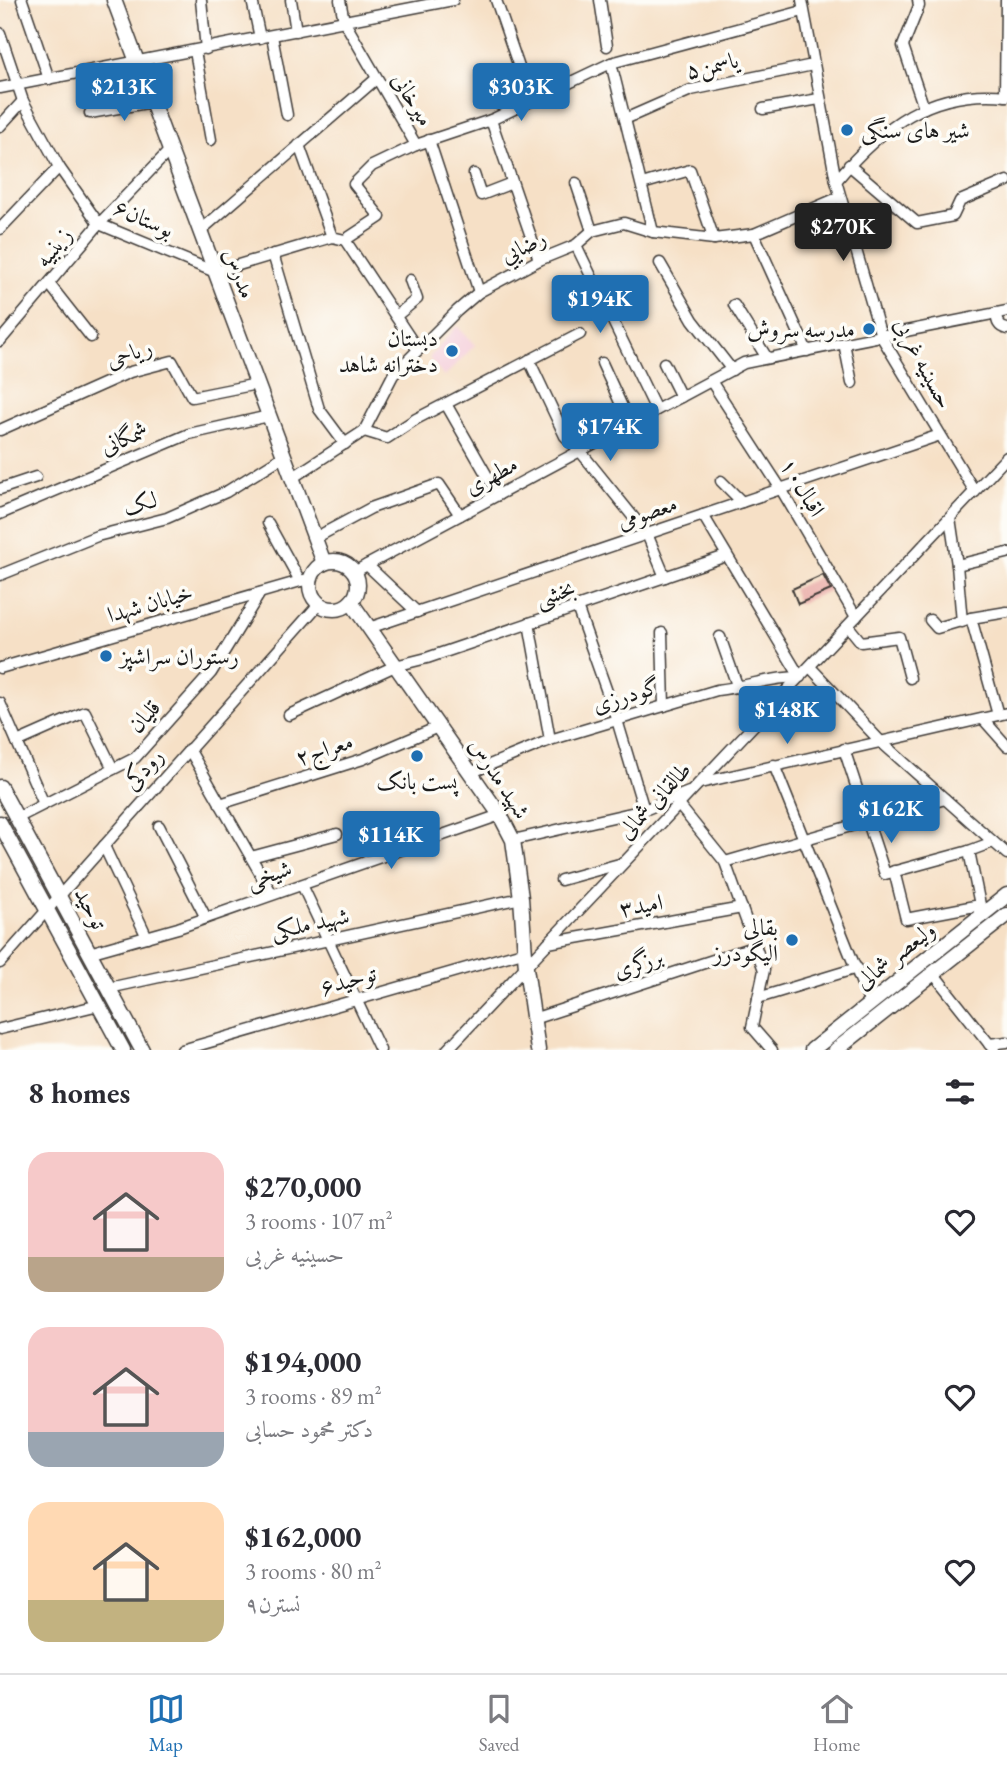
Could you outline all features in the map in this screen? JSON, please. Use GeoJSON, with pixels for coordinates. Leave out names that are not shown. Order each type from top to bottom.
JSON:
{"type":"FeatureCollection","features":[{"type":"Feature","properties":{"kind":"main road","name":"مدرس"},"geometry":{"type":"LineString","coordinates":[[114,0],[324,563]]}},
{"type":"Feature","properties":{"kind":"main road"},"geometry":{"type":"LineString","coordinates":[[337,561],[361,568],[355,597],[345,606],[331,609],[319,604],[305,580],[324,563],[337,561]]}},
{"type":"Feature","properties":{"kind":"main road","name":"شهید مدرس"},"geometry":{"type":"LineString","coordinates":[[351,602],[500,816],[513,840],[526,968],[538,1050]]}},
{"type":"Feature","properties":{"kind":"main road","name":"توحید"},"geometry":{"type":"LineString","coordinates":[[0,787],[142,1050]]}},
{"type":"Feature","properties":{"kind":"main road","name":"توحید"},"geometry":{"type":"LineString","coordinates":[[0,824],[123,1050]]}},
{"type":"Feature","properties":{"kind":"main road","name":"ولیعصر شمالی"},"geometry":{"type":"LineString","coordinates":[[812,1050],[979,911],[1007,895]]}},
{"type":"Feature","properties":{"kind":"main road","name":"ولیعصر شمالی"},"geometry":{"type":"LineString","coordinates":[[836,1050],[1007,915]]}},
{"type":"Feature","properties":{"kind":"street"},"geometry":{"type":"LineString","coordinates":[[22,0],[49,79]]}},
{"type":"Feature","properties":{"kind":"street"},"geometry":{"type":"LineString","coordinates":[[201,0],[200,50],[211,139]]}},
{"type":"Feature","properties":{"kind":"street"},"geometry":{"type":"LineString","coordinates":[[252,0],[266,37],[287,115]]}},
{"type":"Feature","properties":{"kind":"street"},"geometry":{"type":"LineString","coordinates":[[291,0],[296,31]]}},
{"type":"Feature","properties":{"kind":"street","name":"میرخانی"},"geometry":{"type":"LineString","coordinates":[[340,0],[344,21],[416,145],[372,166],[354,184],[380,217],[345,240]]}},
{"type":"Feature","properties":{"kind":"street"},"geometry":{"type":"LineString","coordinates":[[0,88],[296,31],[406,4],[453,0]]}},
{"type":"Feature","properties":{"kind":"street"},"geometry":{"type":"LineString","coordinates":[[496,0],[522,76]]}},
{"type":"Feature","properties":{"kind":"street"},"geometry":{"type":"LineString","coordinates":[[600,0],[607,46]]}},
{"type":"Feature","properties":{"kind":"street"},"geometry":{"type":"LineString","coordinates":[[918,0],[919,6],[903,46],[924,108]]}},
{"type":"Feature","properties":{"kind":"street"},"geometry":{"type":"LineString","coordinates":[[836,181],[849,165],[899,120],[945,99],[977,94],[1006,96],[1006,0]]}},
{"type":"Feature","properties":{"kind":"street"},"geometry":{"type":"LineString","coordinates":[[416,145],[491,120],[611,63],[803,5]]}},
{"type":"Feature","properties":{"kind":"street","name":"حسینیه غربی"},"geometry":{"type":"LineString","coordinates":[[803,5],[836,181],[881,336],[975,492]]}},
{"type":"Feature","properties":{"kind":"street","name":"بوستان۶"},"geometry":{"type":"LineString","coordinates":[[0,33],[23,101],[58,167],[99,224],[215,272]]}},
{"type":"Feature","properties":{"kind":"street"},"geometry":{"type":"LineString","coordinates":[[611,63],[653,232]]}},
{"type":"Feature","properties":{"kind":"street","name":"یاسمن۵"},"geometry":{"type":"LineString","coordinates":[[625,119],[691,90],[813,65]]}},
{"type":"Feature","properties":{"kind":"street"},"geometry":{"type":"LineString","coordinates":[[200,231],[376,79]]}},
{"type":"Feature","properties":{"kind":"street"},"geometry":{"type":"LineString","coordinates":[[763,109],[820,99]]}},
{"type":"Feature","properties":{"kind":"street"},"geometry":{"type":"LineString","coordinates":[[0,126],[23,101]]}},
{"type":"Feature","properties":{"kind":"street"},"geometry":{"type":"LineString","coordinates":[[90,113],[152,102]]}},
{"type":"Feature","properties":{"kind":"street"},"geometry":{"type":"LineString","coordinates":[[491,120],[539,260]]}},
{"type":"Feature","properties":{"kind":"street"},"geometry":{"type":"LineString","coordinates":[[429,140],[479,292]]}},
{"type":"Feature","properties":{"kind":"street"},"geometry":{"type":"LineString","coordinates":[[299,145],[332,237]]}},
{"type":"Feature","properties":{"kind":"street","name":"زینبیه"},"geometry":{"type":"LineString","coordinates":[[0,341],[99,224],[170,150]]}},
{"type":"Feature","properties":{"kind":"street"},"geometry":{"type":"LineString","coordinates":[[849,165],[917,223],[953,216],[960,201],[1007,181]]}},
{"type":"Feature","properties":{"kind":"street"},"geometry":{"type":"LineString","coordinates":[[0,229],[58,167]]}},
{"type":"Feature","properties":{"kind":"street"},"geometry":{"type":"LineString","coordinates":[[642,184],[690,170],[714,239]]}},
{"type":"Feature","properties":{"kind":"street"},"geometry":{"type":"LineString","coordinates":[[474,174],[481,195],[512,183]]}},
{"type":"Feature","properties":{"kind":"street"},"geometry":{"type":"LineString","coordinates":[[576,183],[592,231]]}},
{"type":"Feature","properties":{"kind":"street","name":"رضایي"},"geometry":{"type":"LineString","coordinates":[[292,478],[364,431],[393,375],[479,292],[539,260],[576,245],[592,231],[624,223],[653,232],[714,239],[754,234],[840,197]]}},
{"type":"Feature","properties":{"kind":"street"},"geometry":{"type":"LineString","coordinates":[[754,234],[807,351]]}},
{"type":"Feature","properties":{"kind":"street"},"geometry":{"type":"LineString","coordinates":[[215,272],[332,237],[345,240],[418,350]]}},
{"type":"Feature","properties":{"kind":"street"},"geometry":{"type":"LineString","coordinates":[[576,245],[656,410]]}},
{"type":"Feature","properties":{"kind":"street"},"geometry":{"type":"LineString","coordinates":[[274,254],[319,409],[345,444]]}},
{"type":"Feature","properties":{"kind":"street"},"geometry":{"type":"LineString","coordinates":[[660,263],[694,320],[732,370]]}},
{"type":"Feature","properties":{"kind":"street"},"geometry":{"type":"LineString","coordinates":[[396,316],[417,299],[410,280]]}},
{"type":"Feature","properties":{"kind":"street"},"geometry":{"type":"LineString","coordinates":[[50,285],[91,337]]}},
{"type":"Feature","properties":{"kind":"street"},"geometry":{"type":"LineString","coordinates":[[734,305],[767,358]]}},
{"type":"Feature","properties":{"kind":"street"},"geometry":{"type":"LineString","coordinates":[[1001,312],[998,323],[1000,327],[1007,329]]}},
{"type":"Feature","properties":{"kind":"street","name":"مطهری"},"geometry":{"type":"LineString","coordinates":[[361,568],[744,363],[1001,312]]}},
{"type":"Feature","properties":{"kind":"street"},"geometry":{"type":"LineString","coordinates":[[364,431],[387,438],[580,334]]}},
{"type":"Feature","properties":{"kind":"street"},"geometry":{"type":"LineString","coordinates":[[844,343],[852,383]]}},
{"type":"Feature","properties":{"kind":"street"},"geometry":{"type":"LineString","coordinates":[[529,360],[565,436],[647,534],[665,577]]}},
{"type":"Feature","properties":{"kind":"street","name":"ریاحی"},"geometry":{"type":"LineString","coordinates":[[0,430],[130,372],[172,361],[192,397],[257,384]]}},
{"type":"Feature","properties":{"kind":"street"},"geometry":{"type":"LineString","coordinates":[[602,363],[630,424]]}},
{"type":"Feature","properties":{"kind":"street"},"geometry":{"type":"LineString","coordinates":[[664,363],[681,397]]}},
{"type":"Feature","properties":{"kind":"street","name":"اقبال۱۰"},"geometry":{"type":"LineString","coordinates":[[711,381],[781,489],[856,618]]}},
{"type":"Feature","properties":{"kind":"street"},"geometry":{"type":"LineString","coordinates":[[446,404],[498,495]]}},
{"type":"Feature","properties":{"kind":"street","name":"شمگانی"},"geometry":{"type":"LineString","coordinates":[[0,514],[189,434],[269,416]]}},
{"type":"Feature","properties":{"kind":"street","name":"معصومی"},"geometry":{"type":"LineString","coordinates":[[369,628],[940,435]]}},
{"type":"Feature","properties":{"kind":"street","name":"لک"},"geometry":{"type":"LineString","coordinates":[[0,575],[97,536],[167,518],[226,492],[284,456]]}},
{"type":"Feature","properties":{"kind":"street","name":"طالقانی شمالی"},"geometry":{"type":"LineString","coordinates":[[447,1050],[950,518],[1002,467],[1007,457]]}},
{"type":"Feature","properties":{"kind":"street"},"geometry":{"type":"LineString","coordinates":[[0,489],[36,477]]}},
{"type":"Feature","properties":{"kind":"street"},"geometry":{"type":"LineString","coordinates":[[721,481],[742,502]]}},
{"type":"Feature","properties":{"kind":"street"},"geometry":{"type":"LineString","coordinates":[[315,538],[371,508],[439,484],[460,515]]}},
{"type":"Feature","properties":{"kind":"street"},"geometry":{"type":"LineString","coordinates":[[703,515],[800,677]]}},
{"type":"Feature","properties":{"kind":"street"},"geometry":{"type":"LineString","coordinates":[[513,840],[644,810],[697,786],[774,765],[1002,714],[967,620],[950,518]]}},
{"type":"Feature","properties":{"kind":"street"},"geometry":{"type":"LineString","coordinates":[[268,523],[305,580]]}},
{"type":"Feature","properties":{"kind":"street"},"geometry":{"type":"LineString","coordinates":[[957,565],[1007,553]]}},
{"type":"Feature","properties":{"kind":"street","name":"بخشی"},"geometry":{"type":"LineString","coordinates":[[289,715],[395,666],[427,658],[726,556]]}},
{"type":"Feature","properties":{"kind":"street"},"geometry":{"type":"LineString","coordinates":[[361,568],[417,612]]}},
{"type":"Feature","properties":{"kind":"street","name":"خیابان شهدا"},"geometry":{"type":"LineString","coordinates":[[0,668],[305,580]]}},
{"type":"Feature","properties":{"kind":"street","name":"قلیان"},"geometry":{"type":"LineString","coordinates":[[17,818],[135,758],[211,673],[260,593]]}},
{"type":"Feature","properties":{"kind":"street","name":"رودکی"},"geometry":{"type":"LineString","coordinates":[[0,963],[319,604]]}},
{"type":"Feature","properties":{"kind":"street"},"geometry":{"type":"LineString","coordinates":[[577,607],[617,720],[644,810]]}},
{"type":"Feature","properties":{"kind":"street"},"geometry":{"type":"LineString","coordinates":[[930,620],[937,628],[1007,612]]}},
{"type":"Feature","properties":{"kind":"street"},"geometry":{"type":"LineString","coordinates":[[529,623],[550,740]]}},
{"type":"Feature","properties":{"kind":"street"},"geometry":{"type":"LineString","coordinates":[[848,626],[861,642],[899,636],[910,678]]}},
{"type":"Feature","properties":{"kind":"street"},"geometry":{"type":"LineString","coordinates":[[662,633],[664,706]]}},
{"type":"Feature","properties":{"kind":"street"},"geometry":{"type":"LineString","coordinates":[[720,637],[738,688]]}},
{"type":"Feature","properties":{"kind":"street"},"geometry":{"type":"LineString","coordinates":[[810,667],[881,742],[1007,854]]}},
{"type":"Feature","properties":{"kind":"street","name":"گودرزی"},"geometry":{"type":"LineString","coordinates":[[470,773],[550,740],[717,690],[738,688],[775,677],[800,677]]}},
{"type":"Feature","properties":{"kind":"street"},"geometry":{"type":"LineString","coordinates":[[0,702],[44,804]]}},
{"type":"Feature","properties":{"kind":"street"},"geometry":{"type":"LineString","coordinates":[[17,742],[85,712],[113,769]]}},
{"type":"Feature","properties":{"kind":"street"},"geometry":{"type":"LineString","coordinates":[[983,719],[1007,746]]}},
{"type":"Feature","properties":{"kind":"street","name":"معراج۲"},"geometry":{"type":"LineString","coordinates":[[220,804],[363,760],[438,726]]}},
{"type":"Feature","properties":{"kind":"street"},"geometry":{"type":"LineString","coordinates":[[189,749],[272,894]]}},
{"type":"Feature","properties":{"kind":"street"},"geometry":{"type":"LineString","coordinates":[[844,749],[885,874],[993,842]]}},
{"type":"Feature","properties":{"kind":"street"},"geometry":{"type":"LineString","coordinates":[[774,765],[870,1004]]}},
{"type":"Feature","properties":{"kind":"street"},"geometry":{"type":"LineString","coordinates":[[725,862],[945,799]]}},
{"type":"Feature","properties":{"kind":"street"},"geometry":{"type":"LineString","coordinates":[[679,805],[725,862],[764,970],[752,1027],[772,1050]]}},
{"type":"Feature","properties":{"kind":"street","name":"شیخی"},"geometry":{"type":"LineString","coordinates":[[89,953],[206,918],[500,816]]}},
{"type":"Feature","properties":{"kind":"street"},"geometry":{"type":"LineString","coordinates":[[159,826],[206,918]]}},
{"type":"Feature","properties":{"kind":"street"},"geometry":{"type":"LineString","coordinates":[[251,857],[337,834]]}},
{"type":"Feature","properties":{"kind":"street"},"geometry":{"type":"LineString","coordinates":[[104,846],[147,937]]}},
{"type":"Feature","properties":{"kind":"street"},"geometry":{"type":"LineString","coordinates":[[894,871],[906,919],[979,911],[969,851]]}},
{"type":"Feature","properties":{"kind":"street"},"geometry":{"type":"LineString","coordinates":[[561,880],[624,863]]}},
{"type":"Feature","properties":{"kind":"street"},"geometry":{"type":"LineString","coordinates":[[302,885],[380,1050]]}},
{"type":"Feature","properties":{"kind":"street","name":"شهید ملکی"},"geometry":{"type":"LineString","coordinates":[[108,988],[521,898]]}},
{"type":"Feature","properties":{"kind":"street","name":"امید۳"},"geometry":{"type":"LineString","coordinates":[[548,943],[742,908]]}},
{"type":"Feature","properties":{"kind":"street","name":"برزگری"},"geometry":{"type":"LineString","coordinates":[[533,1019],[756,946]]}},
{"type":"Feature","properties":{"kind":"street","name":"توحید۶"},"geometry":{"type":"LineString","coordinates":[[182,1050],[526,951]]}},
{"type":"Feature","properties":{"kind":"street"},"geometry":{"type":"LineString","coordinates":[[758,998],[857,968]]}},
{"type":"Feature","properties":{"kind":"street"},"geometry":{"type":"LineString","coordinates":[[933,973],[991,1047],[1007,1042]]}},
{"type":"Feature","properties":{"kind":"street"},"geometry":{"type":"LineString","coordinates":[[0,1029],[99,1005]]}},
{"type":"Feature","properties":{"kind":"shaded area","name":"دبستان دخترانه شاهد"},"geometry":{"type":"Polygon","coordinates":[[[457,326],[475,345],[444,377],[429,358],[457,326]]]}},
{"type":"Feature","properties":{"kind":"building"},"geometry":{"type":"Polygon","coordinates":[[[823,575],[831,590],[798,604],[792,589],[823,575]]]}},
{"type":"Feature","properties":{"kind":"place","name":"شیر های سنگی"},"geometry":{"type":"Point","coordinates":[847,130]}},
{"type":"Feature","properties":{"kind":"place","name":"مدرسه سروش"},"geometry":{"type":"Point","coordinates":[869,329]}},
{"type":"Feature","properties":{"kind":"place","name":"دبستان دخترانه شاهد"},"geometry":{"type":"Point","coordinates":[452,351]}},
{"type":"Feature","properties":{"kind":"place","name":"رستوران سراشپز"},"geometry":{"type":"Point","coordinates":[106,656]}},
{"type":"Feature","properties":{"kind":"place","name":"پست بانک"},"geometry":{"type":"Point","coordinates":[417,756]}},
{"type":"Feature","properties":{"kind":"place","name":"بقالی الیگودرز"},"geometry":{"type":"Point","coordinates":[792,940]}}]}
